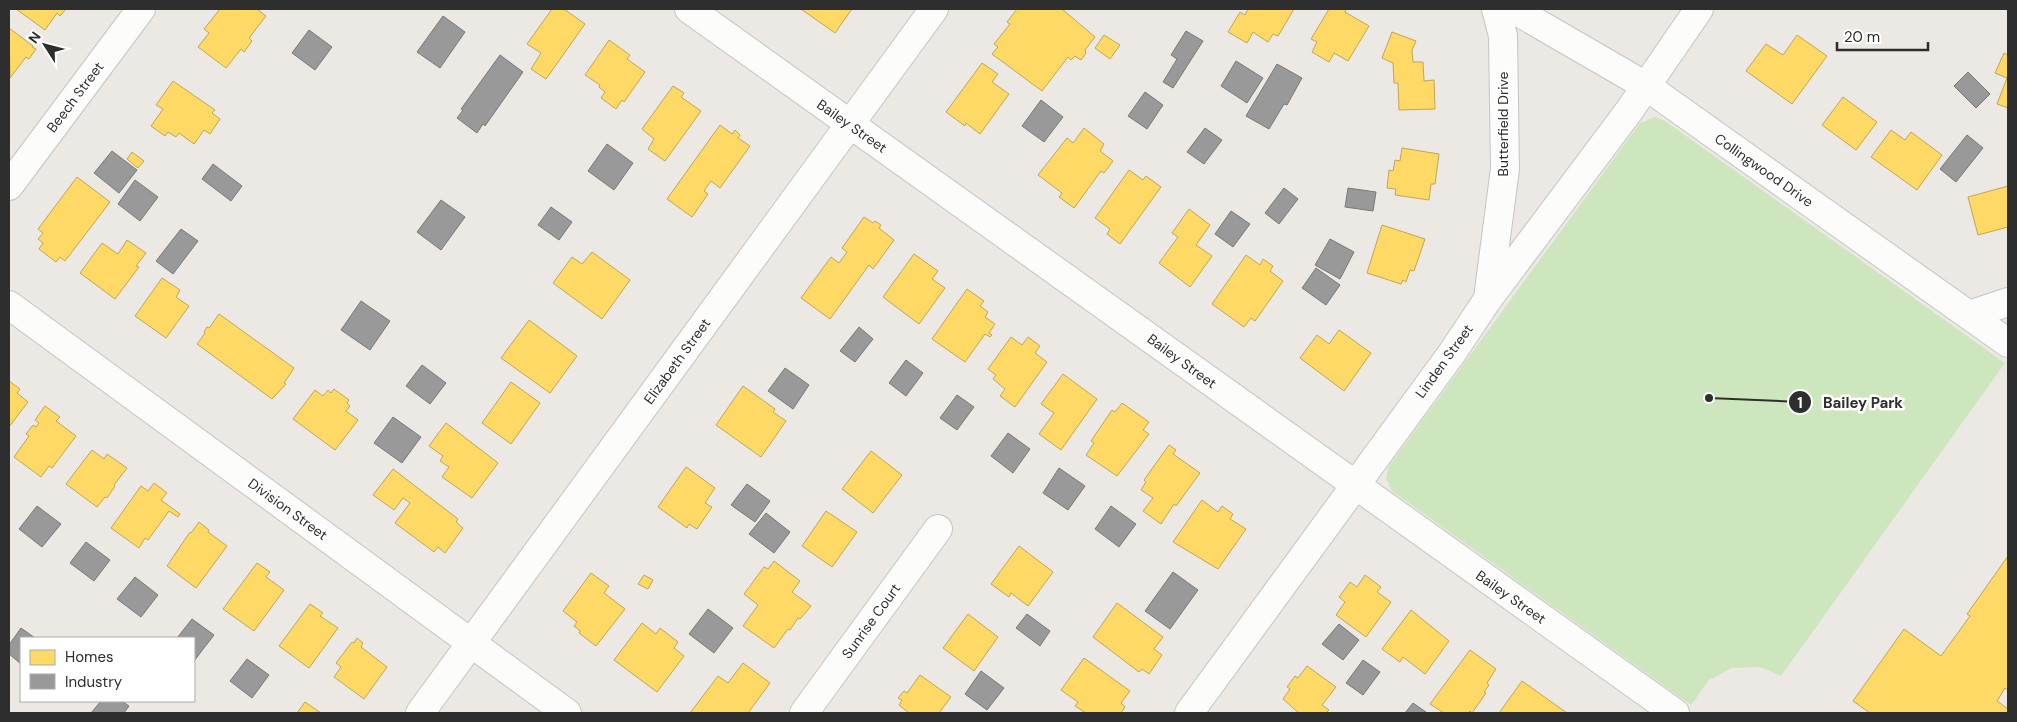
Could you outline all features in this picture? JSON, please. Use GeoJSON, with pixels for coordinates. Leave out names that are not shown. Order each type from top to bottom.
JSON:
{"type":"FeatureCollection","features":[{"type":"Feature","properties":{"kind":"street","name":"Beech Street"},"geometry":{"type":"LineString","coordinates":[[9,186],[141,9]]}},
{"type":"Feature","properties":{"kind":"street","name":"Bailey Street"},"geometry":{"type":"LineString","coordinates":[[689,9],[1355,484],[1379,504],[1675,713]]}},
{"type":"Feature","properties":{"kind":"street","name":"Elizabeth Street"},"geometry":{"type":"LineString","coordinates":[[420,713],[934,9]]}},
{"type":"Feature","properties":{"kind":"street","name":"Butterfield Drive"},"geometry":{"type":"LineString","coordinates":[[1488,299],[1505,169],[1503,36],[1496,9]]}},
{"type":"Feature","properties":{"kind":"street","name":"Collingwood Drive"},"geometry":{"type":"LineString","coordinates":[[1513,9],[1646,86],[2008,342]]}},
{"type":"Feature","properties":{"kind":"street","name":"Linden Street"},"geometry":{"type":"LineString","coordinates":[[1189,713],[1452,353],[1488,299],[1646,86],[1699,9]]}},
{"type":"Feature","properties":{"kind":"street"},"geometry":{"type":"LineString","coordinates":[[1969,315],[2008,302]]}},
{"type":"Feature","properties":{"kind":"street","name":"Division Street"},"geometry":{"type":"LineString","coordinates":[[9,305],[567,713]]}},
{"type":"Feature","properties":{"kind":"street","name":"Sunrise Court"},"geometry":{"type":"LineString","coordinates":[[804,713],[938,529]]}},
{"type":"Feature","properties":{"kind":"green space"},"geometry":{"type":"Polygon","coordinates":[[[1655,117],[1665,121],[2005,363],[1781,676],[1760,667],[1732,668],[1709,680],[1691,705],[1392,491],[1386,478],[1389,466],[1640,123],[1655,117]]]}},
{"type":"Feature","properties":{"kind":"building: Homes"},"geometry":{"type":"Polygon","coordinates":[[[16,9],[66,9],[60,16],[57,13],[45,30],[16,9]]]}},
{"type":"Feature","properties":{"kind":"building: Homes"},"geometry":{"type":"Polygon","coordinates":[[[220,9],[257,9],[266,16],[249,38],[252,41],[244,52],[241,49],[226,68],[198,47],[209,33],[204,29],[220,9]]]}},
{"type":"Feature","properties":{"kind":"building: Homes"},"geometry":{"type":"Polygon","coordinates":[[[552,9],[564,9],[585,24],[546,79],[531,69],[541,53],[527,44],[552,9]]]}},
{"type":"Feature","properties":{"kind":"building: Homes"},"geometry":{"type":"Polygon","coordinates":[[[801,9],[852,9],[835,33],[801,9]]]}},
{"type":"Feature","properties":{"kind":"building: Homes"},"geometry":{"type":"Polygon","coordinates":[[[1017,9],[1062,9],[1095,37],[1085,50],[1086,53],[1081,60],[1075,56],[1071,60],[1068,57],[1042,91],[992,54],[998,47],[994,44],[1010,24],[1007,22],[1017,9]]]}},
{"type":"Feature","properties":{"kind":"building: Homes"},"geometry":{"type":"Polygon","coordinates":[[[1248,9],[1294,9],[1278,36],[1273,34],[1268,42],[1253,32],[1247,43],[1228,32],[1240,12],[1245,15],[1248,9]]]}},
{"type":"Feature","properties":{"kind":"building: Homes"},"geometry":{"type":"Polygon","coordinates":[[[1329,9],[1346,9],[1345,12],[1369,26],[1348,61],[1334,53],[1329,62],[1312,52],[1317,42],[1311,39],[1329,9]]]}},
{"type":"Feature","properties":{"kind":"building: Homes"},"geometry":{"type":"Polygon","coordinates":[[[9,28],[36,49],[29,59],[26,57],[10,78],[9,28]]]}},
{"type":"Feature","properties":{"kind":"building: Homes"},"geometry":{"type":"Polygon","coordinates":[[[1392,32],[1416,41],[1412,50],[1413,62],[1423,62],[1424,81],[1434,80],[1435,109],[1399,110],[1398,83],[1394,83],[1393,63],[1382,58],[1392,32]]]}},
{"type":"Feature","properties":{"kind":"building: Homes"},"geometry":{"type":"Polygon","coordinates":[[[1104,35],[1120,45],[1110,59],[1095,48],[1104,35]]]}},
{"type":"Feature","properties":{"kind":"building: Homes"},"geometry":{"type":"Polygon","coordinates":[[[1797,35],[1827,56],[1792,104],[1746,71],[1766,44],[1783,55],[1797,35]]]}},
{"type":"Feature","properties":{"kind":"building: Homes"},"geometry":{"type":"Polygon","coordinates":[[[609,40],[630,55],[627,59],[645,72],[624,102],[622,100],[616,109],[601,98],[605,92],[599,87],[600,85],[585,75],[609,40]]]}},
{"type":"Feature","properties":{"kind":"building: Homes"},"geometry":{"type":"Polygon","coordinates":[[[2004,53],[2008,55],[2008,108],[1997,104],[2007,78],[1995,73],[2004,53]]]}},
{"type":"Feature","properties":{"kind":"building: Homes"},"geometry":{"type":"Polygon","coordinates":[[[982,63],[998,74],[992,82],[1009,94],[980,134],[966,123],[965,126],[946,112],[982,63]]]}},
{"type":"Feature","properties":{"kind":"building: Homes"},"geometry":{"type":"Polygon","coordinates":[[[173,81],[215,110],[212,113],[220,119],[210,134],[204,130],[194,144],[179,133],[176,137],[168,132],[165,136],[151,126],[163,109],[156,105],[173,81]]]}},
{"type":"Feature","properties":{"kind":"building: Homes"},"geometry":{"type":"Polygon","coordinates":[[[673,86],[684,93],[681,97],[701,111],[665,161],[648,149],[654,139],[642,129],[673,86]]]}},
{"type":"Feature","properties":{"kind":"building: Homes"},"geometry":{"type":"Polygon","coordinates":[[[1843,97],[1877,122],[1856,150],[1822,125],[1843,97]]]}},
{"type":"Feature","properties":{"kind":"building: Homes"},"geometry":{"type":"Polygon","coordinates":[[[720,125],[732,134],[735,130],[740,135],[738,138],[750,146],[720,188],[711,181],[704,191],[708,194],[692,217],[667,199],[720,125]]]}},
{"type":"Feature","properties":{"kind":"building: Homes"},"geometry":{"type":"Polygon","coordinates":[[[1084,128],[1104,144],[1100,151],[1113,161],[1104,173],[1101,171],[1074,208],[1059,197],[1062,193],[1038,175],[1067,138],[1073,143],[1084,128]]]}},
{"type":"Feature","properties":{"kind":"building: Homes"},"geometry":{"type":"Polygon","coordinates":[[[1891,130],[1905,140],[1911,132],[1942,155],[1917,190],[1871,157],[1891,130]]]}},
{"type":"Feature","properties":{"kind":"building: Homes"},"geometry":{"type":"Polygon","coordinates":[[[1402,148],[1439,154],[1435,184],[1431,184],[1429,200],[1395,195],[1396,189],[1387,188],[1389,170],[1393,171],[1395,160],[1400,161],[1402,148]]]}},
{"type":"Feature","properties":{"kind":"building: Homes"},"geometry":{"type":"Polygon","coordinates":[[[132,152],[144,161],[138,168],[127,159],[132,152]]]}},
{"type":"Feature","properties":{"kind":"building: Homes"},"geometry":{"type":"Polygon","coordinates":[[[1129,170],[1143,180],[1146,176],[1161,187],[1120,244],[1107,234],[1110,229],[1095,218],[1129,170]]]}},
{"type":"Feature","properties":{"kind":"building: Homes"},"geometry":{"type":"Polygon","coordinates":[[[77,177],[110,202],[65,261],[60,257],[56,262],[39,249],[43,243],[38,239],[43,233],[38,229],[77,177]]]}},
{"type":"Feature","properties":{"kind":"building: Homes"},"geometry":{"type":"Polygon","coordinates":[[[2008,186],[2008,227],[1978,235],[1968,197],[2008,186]]]}},
{"type":"Feature","properties":{"kind":"building: Homes"},"geometry":{"type":"Polygon","coordinates":[[[1189,209],[1210,225],[1196,245],[1212,256],[1190,287],[1159,263],[1178,237],[1172,233],[1189,209]]]}},
{"type":"Feature","properties":{"kind":"building: Homes"},"geometry":{"type":"Polygon","coordinates":[[[864,217],[873,223],[875,221],[881,225],[879,228],[894,240],[873,269],[869,265],[830,319],[801,298],[831,257],[839,263],[847,252],[842,248],[864,217]]]}},
{"type":"Feature","properties":{"kind":"building: Homes"},"geometry":{"type":"Polygon","coordinates":[[[1382,225],[1425,239],[1414,271],[1410,270],[1406,282],[1403,280],[1401,284],[1367,273],[1382,225]]]}},
{"type":"Feature","properties":{"kind":"building: Homes"},"geometry":{"type":"Polygon","coordinates":[[[127,240],[146,253],[136,266],[139,267],[115,299],[80,273],[102,243],[118,254],[127,240]]]}},
{"type":"Feature","properties":{"kind":"building: Homes"},"geometry":{"type":"Polygon","coordinates":[[[592,252],[630,280],[602,319],[553,283],[572,257],[582,264],[592,252]]]}},
{"type":"Feature","properties":{"kind":"building: Homes"},"geometry":{"type":"Polygon","coordinates":[[[914,254],[938,271],[932,279],[945,288],[919,324],[883,297],[914,254]]]}},
{"type":"Feature","properties":{"kind":"building: Homes"},"geometry":{"type":"Polygon","coordinates":[[[1246,255],[1260,265],[1263,259],[1273,266],[1270,271],[1283,281],[1255,321],[1251,318],[1244,327],[1212,304],[1246,255]]]}},
{"type":"Feature","properties":{"kind":"building: Homes"},"geometry":{"type":"Polygon","coordinates":[[[162,278],[180,290],[176,297],[189,306],[166,338],[135,316],[162,278]]]}},
{"type":"Feature","properties":{"kind":"building: Homes"},"geometry":{"type":"Polygon","coordinates":[[[967,289],[984,301],[980,306],[988,312],[985,317],[995,324],[989,333],[992,335],[990,337],[985,334],[965,362],[932,339],[967,289]]]}},
{"type":"Feature","properties":{"kind":"building: Homes"},"geometry":{"type":"Polygon","coordinates":[[[219,314],[294,368],[284,383],[286,384],[272,399],[197,344],[207,327],[209,328],[219,314]]]}},
{"type":"Feature","properties":{"kind":"building: Homes"},"geometry":{"type":"Polygon","coordinates":[[[529,320],[577,356],[550,393],[501,358],[529,320]]]}},
{"type":"Feature","properties":{"kind":"building: Homes"},"geometry":{"type":"Polygon","coordinates":[[[1339,330],[1371,353],[1344,391],[1300,358],[1317,335],[1329,344],[1339,330]]]}},
{"type":"Feature","properties":{"kind":"building: Homes"},"geometry":{"type":"Polygon","coordinates":[[[1011,337],[1022,345],[1028,337],[1040,346],[1035,353],[1047,362],[1015,407],[1000,396],[1005,389],[993,379],[996,375],[988,369],[1011,337]]]}},
{"type":"Feature","properties":{"kind":"building: Homes"},"geometry":{"type":"Polygon","coordinates":[[[1063,374],[1097,399],[1061,450],[1039,434],[1054,413],[1041,404],[1063,374]]]}},
{"type":"Feature","properties":{"kind":"building: Homes"},"geometry":{"type":"Polygon","coordinates":[[[9,381],[20,389],[17,393],[28,402],[9,427],[9,381]]]}},
{"type":"Feature","properties":{"kind":"building: Homes"},"geometry":{"type":"Polygon","coordinates":[[[511,382],[540,403],[511,444],[482,423],[511,382]]]}},
{"type":"Feature","properties":{"kind":"building: Homes"},"geometry":{"type":"Polygon","coordinates":[[[743,386],[775,409],[773,412],[786,421],[761,457],[716,425],[743,386]]]}},
{"type":"Feature","properties":{"kind":"building: Homes"},"geometry":{"type":"Polygon","coordinates":[[[334,389],[349,400],[347,403],[350,406],[346,411],[358,420],[335,450],[293,419],[315,390],[323,396],[328,390],[331,393],[334,389]]]}},
{"type":"Feature","properties":{"kind":"building: Homes"},"geometry":{"type":"Polygon","coordinates":[[[1122,403],[1149,422],[1143,430],[1149,434],[1117,476],[1086,455],[1094,443],[1091,441],[1112,410],[1115,412],[1122,403]]]}},
{"type":"Feature","properties":{"kind":"building: Homes"},"geometry":{"type":"Polygon","coordinates":[[[45,406],[60,417],[56,421],[76,436],[52,468],[49,466],[41,477],[14,457],[29,436],[26,434],[33,425],[36,427],[39,423],[35,420],[45,406]]]}},
{"type":"Feature","properties":{"kind":"building: Homes"},"geometry":{"type":"Polygon","coordinates":[[[446,423],[498,463],[472,498],[442,477],[449,467],[440,461],[443,456],[429,446],[446,423]]]}},
{"type":"Feature","properties":{"kind":"building: Homes"},"geometry":{"type":"Polygon","coordinates":[[[1169,445],[1176,450],[1173,454],[1200,473],[1176,506],[1174,504],[1161,524],[1143,511],[1153,498],[1141,490],[1146,482],[1144,480],[1169,445]]]}},
{"type":"Feature","properties":{"kind":"building: Homes"},"geometry":{"type":"Polygon","coordinates":[[[92,450],[104,459],[107,454],[127,468],[107,498],[105,497],[97,507],[66,484],[92,450]]]}},
{"type":"Feature","properties":{"kind":"building: Homes"},"geometry":{"type":"Polygon","coordinates":[[[871,451],[902,475],[873,513],[842,489],[871,451]]]}},
{"type":"Feature","properties":{"kind":"building: Homes"},"geometry":{"type":"Polygon","coordinates":[[[686,467],[715,488],[705,503],[712,507],[697,529],[689,524],[687,528],[658,507],[686,467]]]}},
{"type":"Feature","properties":{"kind":"building: Homes"},"geometry":{"type":"Polygon","coordinates":[[[393,469],[458,519],[456,522],[463,528],[445,553],[438,547],[434,552],[395,523],[410,503],[403,498],[394,510],[373,495],[393,469]]]}},
{"type":"Feature","properties":{"kind":"building: Homes"},"geometry":{"type":"Polygon","coordinates":[[[154,483],[167,493],[161,500],[180,514],[178,517],[169,511],[148,540],[145,538],[139,548],[111,528],[141,486],[148,491],[154,483]]]}},
{"type":"Feature","properties":{"kind":"building: Homes"},"geometry":{"type":"Polygon","coordinates":[[[1202,500],[1218,512],[1222,506],[1233,514],[1230,519],[1246,529],[1218,569],[1173,542],[1202,500]]]}},
{"type":"Feature","properties":{"kind":"building: Homes"},"geometry":{"type":"Polygon","coordinates":[[[826,511],[857,532],[832,567],[802,546],[826,511]]]}},
{"type":"Feature","properties":{"kind":"building: Homes"},"geometry":{"type":"Polygon","coordinates":[[[199,522],[209,530],[208,532],[227,546],[196,588],[167,566],[199,522]]]}},
{"type":"Feature","properties":{"kind":"building: Homes"},"geometry":{"type":"Polygon","coordinates":[[[1019,546],[1053,572],[1028,606],[1011,593],[1009,597],[991,584],[1019,546]]]}},
{"type":"Feature","properties":{"kind":"building: Homes"},"geometry":{"type":"Polygon","coordinates":[[[2008,556],[2008,690],[2005,688],[1997,701],[2008,709],[2008,713],[1870,713],[1853,701],[1904,629],[1941,656],[1970,616],[1967,614],[2008,556]]]}},
{"type":"Feature","properties":{"kind":"building: Homes"},"geometry":{"type":"Polygon","coordinates":[[[774,561],[800,581],[792,592],[811,606],[800,619],[798,618],[790,630],[788,629],[774,648],[743,626],[758,605],[744,594],[764,567],[768,569],[774,561]]]}},
{"type":"Feature","properties":{"kind":"building: Homes"},"geometry":{"type":"Polygon","coordinates":[[[257,563],[270,572],[266,577],[284,590],[254,631],[223,609],[257,563]]]}},
{"type":"Feature","properties":{"kind":"building: Homes"},"geometry":{"type":"Polygon","coordinates":[[[591,573],[609,586],[604,593],[625,609],[596,646],[579,633],[580,631],[574,626],[577,622],[563,611],[591,573]]]}},
{"type":"Feature","properties":{"kind":"building: Homes"},"geometry":{"type":"Polygon","coordinates":[[[644,575],[653,580],[648,589],[638,584],[644,575]]]}},
{"type":"Feature","properties":{"kind":"building: Homes"},"geometry":{"type":"Polygon","coordinates":[[[1365,575],[1381,587],[1377,592],[1391,602],[1366,637],[1336,615],[1345,602],[1339,597],[1350,582],[1357,587],[1365,575]]]}},
{"type":"Feature","properties":{"kind":"building: Homes"},"geometry":{"type":"Polygon","coordinates":[[[1117,603],[1163,637],[1154,649],[1162,655],[1149,674],[1142,669],[1139,672],[1093,637],[1117,603]]]}},
{"type":"Feature","properties":{"kind":"building: Homes"},"geometry":{"type":"Polygon","coordinates":[[[310,604],[323,613],[320,616],[338,628],[309,668],[279,646],[310,604]]]}},
{"type":"Feature","properties":{"kind":"building: Homes"},"geometry":{"type":"Polygon","coordinates":[[[1411,610],[1449,641],[1425,674],[1403,657],[1400,662],[1382,649],[1411,610]]]}},
{"type":"Feature","properties":{"kind":"building: Homes"},"geometry":{"type":"Polygon","coordinates":[[[968,614],[998,637],[974,671],[943,648],[968,614]]]}},
{"type":"Feature","properties":{"kind":"building: Homes"},"geometry":{"type":"Polygon","coordinates":[[[642,623],[656,634],[660,628],[678,642],[674,648],[684,656],[657,692],[614,660],[642,623]]]}},
{"type":"Feature","properties":{"kind":"building: Homes"},"geometry":{"type":"Polygon","coordinates":[[[357,638],[363,643],[361,647],[387,667],[364,699],[334,677],[341,667],[336,663],[357,638]]]}},
{"type":"Feature","properties":{"kind":"building: Homes"},"geometry":{"type":"Polygon","coordinates":[[[1470,650],[1496,669],[1487,683],[1489,685],[1484,692],[1486,693],[1472,713],[1470,711],[1468,713],[1444,713],[1430,704],[1470,650]]]}},
{"type":"Feature","properties":{"kind":"building: Homes"},"geometry":{"type":"Polygon","coordinates":[[[1084,658],[1130,691],[1121,703],[1125,707],[1121,713],[1086,713],[1075,706],[1078,702],[1061,690],[1084,658]]]}},
{"type":"Feature","properties":{"kind":"building: Homes"},"geometry":{"type":"Polygon","coordinates":[[[743,663],[770,683],[748,713],[690,713],[718,676],[728,683],[743,663]]]}},
{"type":"Feature","properties":{"kind":"building: Homes"},"geometry":{"type":"Polygon","coordinates":[[[1307,666],[1336,687],[1322,705],[1329,710],[1326,713],[1299,713],[1283,699],[1290,689],[1287,687],[1295,676],[1298,678],[1307,666]]]}},
{"type":"Feature","properties":{"kind":"building: Homes"},"geometry":{"type":"Polygon","coordinates":[[[920,675],[951,697],[939,713],[909,713],[899,705],[902,700],[898,698],[904,691],[907,693],[920,675]]]}},
{"type":"Feature","properties":{"kind":"building: Homes"},"geometry":{"type":"Polygon","coordinates":[[[1522,681],[1567,713],[1499,713],[1522,681]]]}},
{"type":"Feature","properties":{"kind":"building: Homes"},"geometry":{"type":"Polygon","coordinates":[[[305,702],[321,713],[297,713],[305,702]]]}},
{"type":"Feature","properties":{"kind":"building: Industry"},"geometry":{"type":"Polygon","coordinates":[[[443,16],[465,32],[440,68],[417,52],[443,16]]]}},
{"type":"Feature","properties":{"kind":"building: Industry"},"geometry":{"type":"Polygon","coordinates":[[[309,30],[332,47],[315,70],[292,53],[309,30]]]}},
{"type":"Feature","properties":{"kind":"building: Industry"},"geometry":{"type":"Polygon","coordinates":[[[1186,31],[1203,41],[1173,88],[1163,82],[1177,59],[1171,55],[1186,31]]]}},
{"type":"Feature","properties":{"kind":"building: Industry"},"geometry":{"type":"Polygon","coordinates":[[[500,55],[523,72],[485,126],[483,124],[477,133],[457,118],[463,110],[461,109],[500,55]]]}},
{"type":"Feature","properties":{"kind":"building: Industry"},"geometry":{"type":"Polygon","coordinates":[[[1236,61],[1263,78],[1247,103],[1221,86],[1236,61]]]}},
{"type":"Feature","properties":{"kind":"building: Industry"},"geometry":{"type":"Polygon","coordinates":[[[1277,64],[1302,78],[1287,105],[1284,104],[1269,129],[1246,116],[1277,64]]]}},
{"type":"Feature","properties":{"kind":"building: Industry"},"geometry":{"type":"Polygon","coordinates":[[[1968,72],[1990,94],[1976,108],[1954,86],[1968,72]]]}},
{"type":"Feature","properties":{"kind":"building: Industry"},"geometry":{"type":"Polygon","coordinates":[[[1145,92],[1163,105],[1147,129],[1128,116],[1145,92]]]}},
{"type":"Feature","properties":{"kind":"building: Industry"},"geometry":{"type":"Polygon","coordinates":[[[1041,100],[1063,117],[1044,142],[1022,126],[1041,100]]]}},
{"type":"Feature","properties":{"kind":"building: Industry"},"geometry":{"type":"Polygon","coordinates":[[[1205,128],[1222,140],[1204,164],[1187,152],[1205,128]]]}},
{"type":"Feature","properties":{"kind":"building: Industry"},"geometry":{"type":"Polygon","coordinates":[[[1967,135],[1983,148],[1956,182],[1940,169],[1967,135]]]}},
{"type":"Feature","properties":{"kind":"building: Industry"},"geometry":{"type":"Polygon","coordinates":[[[607,144],[633,163],[614,190],[588,171],[607,144]]]}},
{"type":"Feature","properties":{"kind":"building: Industry"},"geometry":{"type":"Polygon","coordinates":[[[112,151],[137,170],[119,193],[94,173],[112,151]]]}},
{"type":"Feature","properties":{"kind":"building: Industry"},"geometry":{"type":"Polygon","coordinates":[[[213,164],[242,186],[231,201],[202,179],[213,164]]]}},
{"type":"Feature","properties":{"kind":"building: Industry"},"geometry":{"type":"Polygon","coordinates":[[[135,180],[158,197],[140,221],[118,204],[135,180]]]}},
{"type":"Feature","properties":{"kind":"building: Industry"},"geometry":{"type":"Polygon","coordinates":[[[1284,188],[1298,199],[1279,224],[1265,213],[1284,188]]]}},
{"type":"Feature","properties":{"kind":"building: Industry"},"geometry":{"type":"Polygon","coordinates":[[[1348,188],[1376,192],[1373,211],[1345,207],[1348,188]]]}},
{"type":"Feature","properties":{"kind":"building: Industry"},"geometry":{"type":"Polygon","coordinates":[[[441,200],[465,217],[441,250],[417,232],[441,200]]]}},
{"type":"Feature","properties":{"kind":"building: Industry"},"geometry":{"type":"Polygon","coordinates":[[[551,207],[572,222],[559,240],[538,225],[551,207]]]}},
{"type":"Feature","properties":{"kind":"building: Industry"},"geometry":{"type":"Polygon","coordinates":[[[1231,211],[1250,224],[1233,247],[1215,234],[1231,211]]]}},
{"type":"Feature","properties":{"kind":"building: Industry"},"geometry":{"type":"Polygon","coordinates":[[[181,229],[198,241],[173,274],[156,261],[181,229]]]}},
{"type":"Feature","properties":{"kind":"building: Industry"},"geometry":{"type":"Polygon","coordinates":[[[1330,239],[1354,252],[1340,279],[1315,265],[1330,239]]]}},
{"type":"Feature","properties":{"kind":"building: Industry"},"geometry":{"type":"Polygon","coordinates":[[[1316,268],[1340,285],[1326,305],[1302,288],[1316,268]]]}},
{"type":"Feature","properties":{"kind":"building: Industry"},"geometry":{"type":"Polygon","coordinates":[[[361,301],[390,321],[370,350],[341,330],[361,301]]]}},
{"type":"Feature","properties":{"kind":"building: Industry"},"geometry":{"type":"Polygon","coordinates":[[[859,327],[873,339],[855,362],[840,351],[859,327]]]}},
{"type":"Feature","properties":{"kind":"building: Industry"},"geometry":{"type":"Polygon","coordinates":[[[906,360],[923,373],[906,396],[889,383],[906,360]]]}},
{"type":"Feature","properties":{"kind":"building: Industry"},"geometry":{"type":"Polygon","coordinates":[[[422,365],[446,383],[430,404],[406,386],[422,365]]]}},
{"type":"Feature","properties":{"kind":"building: Industry"},"geometry":{"type":"Polygon","coordinates":[[[785,368],[809,385],[793,409],[768,391],[785,368]]]}},
{"type":"Feature","properties":{"kind":"building: Industry"},"geometry":{"type":"Polygon","coordinates":[[[957,395],[974,407],[957,430],[940,418],[957,395]]]}},
{"type":"Feature","properties":{"kind":"building: Industry"},"geometry":{"type":"Polygon","coordinates":[[[393,417],[421,437],[402,463],[374,443],[393,417]]]}},
{"type":"Feature","properties":{"kind":"building: Industry"},"geometry":{"type":"Polygon","coordinates":[[[1008,433],[1030,449],[1013,473],[991,456],[1008,433]]]}},
{"type":"Feature","properties":{"kind":"building: Industry"},"geometry":{"type":"Polygon","coordinates":[[[1059,468],[1085,486],[1068,510],[1043,493],[1059,468]]]}},
{"type":"Feature","properties":{"kind":"building: Industry"},"geometry":{"type":"Polygon","coordinates":[[[747,484],[770,501],[755,522],[731,505],[747,484]]]}},
{"type":"Feature","properties":{"kind":"building: Industry"},"geometry":{"type":"Polygon","coordinates":[[[37,506],[61,524],[42,547],[19,529],[37,506]]]}},
{"type":"Feature","properties":{"kind":"building: Industry"},"geometry":{"type":"Polygon","coordinates":[[[1111,506],[1136,524],[1119,547],[1095,529],[1111,506]]]}},
{"type":"Feature","properties":{"kind":"building: Industry"},"geometry":{"type":"Polygon","coordinates":[[[766,513],[790,532],[774,553],[749,534],[766,513]]]}},
{"type":"Feature","properties":{"kind":"building: Industry"},"geometry":{"type":"Polygon","coordinates":[[[86,542],[110,560],[94,581],[70,563],[86,542]]]}},
{"type":"Feature","properties":{"kind":"building: Industry"},"geometry":{"type":"Polygon","coordinates":[[[1173,572],[1198,590],[1170,629],[1145,611],[1173,572]]]}},
{"type":"Feature","properties":{"kind":"building: Industry"},"geometry":{"type":"Polygon","coordinates":[[[135,577],[158,595],[141,617],[117,599],[135,577]]]}},
{"type":"Feature","properties":{"kind":"building: Industry"},"geometry":{"type":"Polygon","coordinates":[[[708,609],[733,628],[714,653],[689,634],[708,609]]]}},
{"type":"Feature","properties":{"kind":"building: Industry"},"geometry":{"type":"Polygon","coordinates":[[[1027,614],[1050,631],[1040,646],[1016,628],[1027,614]]]}},
{"type":"Feature","properties":{"kind":"building: Industry"},"geometry":{"type":"Polygon","coordinates":[[[192,619],[214,635],[195,660],[195,637],[178,637],[192,619]]]}},
{"type":"Feature","properties":{"kind":"building: Industry"},"geometry":{"type":"Polygon","coordinates":[[[1339,624],[1359,640],[1343,660],[1322,644],[1339,624]]]}},
{"type":"Feature","properties":{"kind":"building: Industry"},"geometry":{"type":"Polygon","coordinates":[[[21,628],[34,637],[20,637],[20,663],[9,654],[9,645],[21,628]]]}},
{"type":"Feature","properties":{"kind":"building: Industry"},"geometry":{"type":"Polygon","coordinates":[[[247,659],[269,675],[252,698],[230,681],[247,659]]]}},
{"type":"Feature","properties":{"kind":"building: Industry"},"geometry":{"type":"Polygon","coordinates":[[[1363,660],[1380,672],[1363,695],[1346,683],[1363,660]]]}},
{"type":"Feature","properties":{"kind":"building: Industry"},"geometry":{"type":"Polygon","coordinates":[[[981,671],[1004,688],[987,710],[965,694],[981,671]]]}},
{"type":"Feature","properties":{"kind":"building: Industry"},"geometry":{"type":"Polygon","coordinates":[[[100,702],[123,702],[129,706],[124,713],[91,713],[100,702]]]}},
{"type":"Feature","properties":{"kind":"building: Industry"},"geometry":{"type":"Polygon","coordinates":[[[1413,703],[1426,712],[1405,713],[1413,703]]]}},
{"type":"Feature","properties":{"kind":"place","name":"Bailey Park"},"geometry":{"type":"Point","coordinates":[1709,398]}}]}
